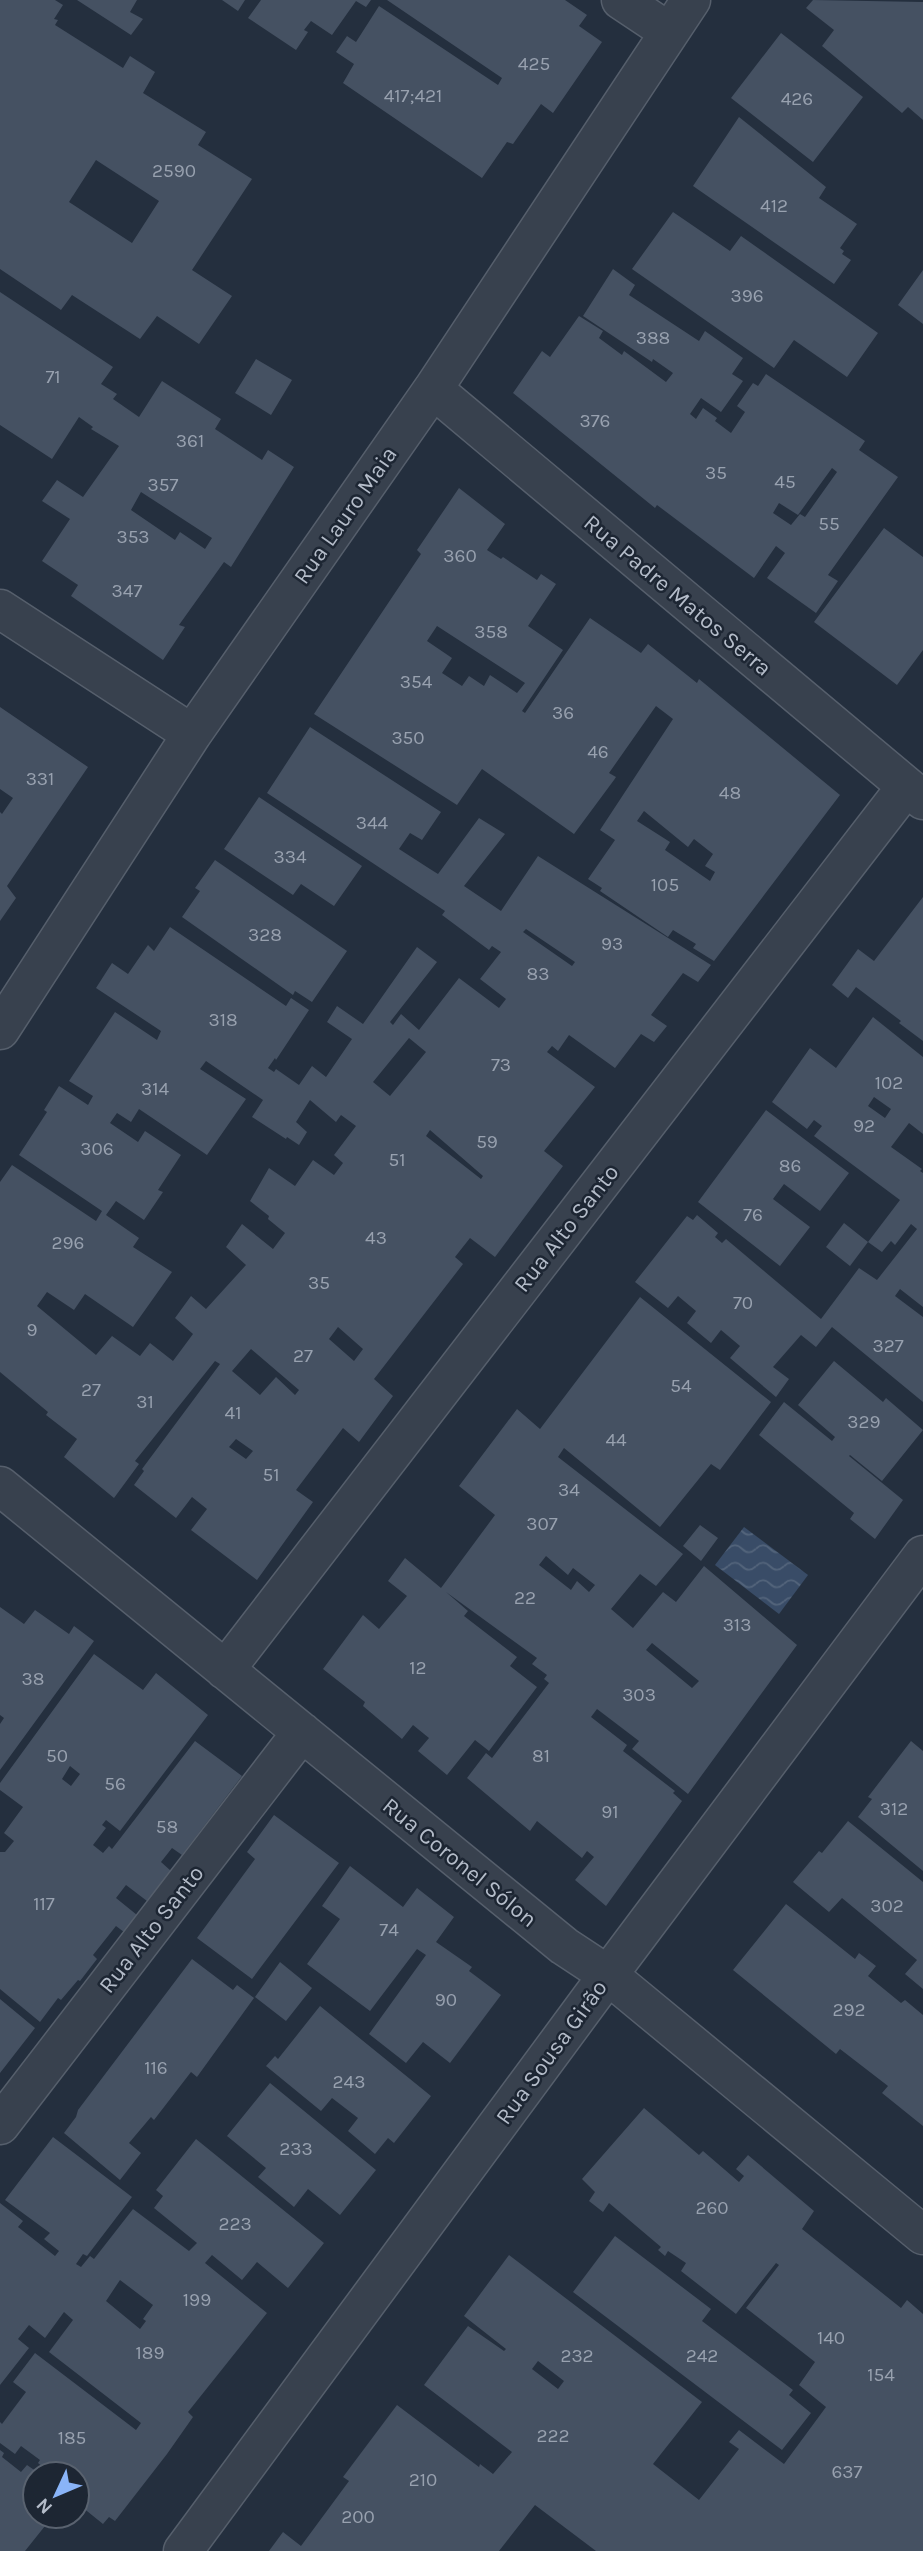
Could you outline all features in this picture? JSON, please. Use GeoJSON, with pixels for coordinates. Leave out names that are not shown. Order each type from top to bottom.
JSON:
{"type":"FeatureCollection","features":[{"type":"Feature","properties":{"kind":"street"},"geometry":{"type":"LineString","coordinates":[[621,0],[669,32]]}},
{"type":"Feature","properties":{"kind":"street","name":"Rua Lauro Maia"},"geometry":{"type":"LineString","coordinates":[[0,1030],[191,734],[433,389],[691,0]]}},
{"type":"Feature","properties":{"kind":"street","name":"Rua Padre Matos Serra"},"geometry":{"type":"LineString","coordinates":[[433,389],[914,794]]}},
{"type":"Feature","properties":{"kind":"street"},"geometry":{"type":"LineString","coordinates":[[0,610],[191,734]]}},
{"type":"Feature","properties":{"kind":"street","name":"Rua Alto Santo"},"geometry":{"type":"LineString","coordinates":[[225,1670],[914,794]]}},
{"type":"Feature","properties":{"kind":"street","name":"Rua Coronel Sólon"},"geometry":{"type":"LineString","coordinates":[[0,1486],[564,1946],[608,1975],[923,2235]]}},
{"type":"Feature","properties":{"kind":"street","name":"Rua Sousa Girão"},"geometry":{"type":"LineString","coordinates":[[183,2551],[608,1975],[923,1555]]}},
{"type":"Feature","properties":{"kind":"street","name":"Rua Alto Santo"},"geometry":{"type":"LineString","coordinates":[[0,2125],[302,1732]]}},
{"type":"Feature","properties":{"kind":"water"},"geometry":{"type":"Polygon","coordinates":[[[744,1527],[808,1575],[779,1614],[715,1565],[744,1527]]]}},
{"type":"Feature","properties":{"kind":"building"},"geometry":{"type":"Polygon","coordinates":[[[0,0],[55,0],[63,5],[54,19],[58,20],[55,25],[123,68],[130,56],[155,72],[143,93],[206,132],[198,145],[252,179],[192,270],[232,296],[199,344],[157,316],[140,339],[72,295],[61,310],[0,269],[0,0]],[[96,160],[69,202],[132,243],[159,201],[96,160]]]}},
{"type":"Feature","properties":{"kind":"building"},"geometry":{"type":"Polygon","coordinates":[[[77,0],[137,0],[130,12],[143,19],[131,35],[77,0]]]}},
{"type":"Feature","properties":{"kind":"building"},"geometry":{"type":"Polygon","coordinates":[[[222,0],[245,0],[238,11],[222,0]]]}},
{"type":"Feature","properties":{"kind":"building"},"geometry":{"type":"Polygon","coordinates":[[[261,0],[371,0],[366,7],[356,1],[332,35],[311,21],[304,30],[308,32],[296,50],[248,18],[261,0]]]}},
{"type":"Feature","properties":{"kind":"building"},"geometry":{"type":"Polygon","coordinates":[[[387,0],[565,0],[587,15],[579,26],[602,42],[553,113],[541,104],[513,144],[507,142],[482,178],[343,83],[354,64],[336,52],[347,36],[356,42],[379,6],[498,85],[502,78],[387,0]]]}},
{"type":"Feature","properties":{"kind":"building"},"geometry":{"type":"Polygon","coordinates":[[[813,0],[923,2],[923,120],[908,107],[902,113],[822,46],[834,30],[806,8],[813,0]]]}},
{"type":"Feature","properties":{"kind":"building"},"geometry":{"type":"Polygon","coordinates":[[[781,33],[863,97],[813,162],[731,98],[781,33]]]}},
{"type":"Feature","properties":{"kind":"building"},"geometry":{"type":"Polygon","coordinates":[[[739,117],[826,187],[819,198],[857,224],[840,248],[844,251],[842,254],[851,260],[834,284],[693,186],[739,117]]]}},
{"type":"Feature","properties":{"kind":"building"},"geometry":{"type":"Polygon","coordinates":[[[673,212],[730,251],[741,236],[878,333],[847,377],[794,340],[774,368],[632,269],[673,212]]]}},
{"type":"Feature","properties":{"kind":"building"},"geometry":{"type":"Polygon","coordinates":[[[613,269],[635,285],[629,295],[699,341],[705,331],[743,358],[732,374],[743,381],[721,412],[701,398],[690,414],[696,419],[703,408],[731,433],[745,412],[737,406],[753,383],[758,386],[766,374],[865,441],[859,450],[898,477],[828,575],[838,581],[816,613],[767,578],[785,553],[776,546],[754,578],[657,505],[655,508],[513,393],[542,351],[550,357],[579,316],[603,331],[599,338],[622,355],[624,351],[666,382],[673,373],[583,316],[613,269]],[[832,468],[798,515],[779,503],[773,513],[791,525],[800,514],[805,517],[837,472],[832,468]]]}},
{"type":"Feature","properties":{"kind":"building"},"geometry":{"type":"Polygon","coordinates":[[[923,270],[923,324],[898,305],[923,270]]]}},
{"type":"Feature","properties":{"kind":"building"},"geometry":{"type":"Polygon","coordinates":[[[0,292],[113,367],[101,384],[117,394],[113,399],[139,417],[162,381],[221,419],[215,429],[262,460],[268,450],[294,467],[231,567],[224,562],[179,625],[185,627],[163,660],[71,596],[78,585],[42,561],[70,519],[42,501],[57,480],[83,497],[119,446],[91,429],[93,427],[79,417],[52,459],[0,425],[0,292]],[[141,492],[131,510],[175,540],[180,532],[205,549],[212,538],[141,492]]]}},
{"type":"Feature","properties":{"kind":"building"},"geometry":{"type":"Polygon","coordinates":[[[256,359],[292,380],[271,415],[235,393],[256,359]]]}},
{"type":"Feature","properties":{"kind":"building"},"geometry":{"type":"Polygon","coordinates":[[[459,488],[505,524],[487,550],[501,559],[503,557],[537,580],[541,574],[556,584],[528,626],[563,650],[522,711],[525,713],[590,618],[641,653],[648,644],[697,683],[699,679],[840,795],[714,961],[693,948],[696,944],[673,930],[668,937],[600,891],[602,888],[588,879],[615,840],[600,830],[673,719],[656,706],[609,773],[616,777],[574,834],[482,769],[457,805],[314,714],[421,554],[417,550],[459,488]],[[437,626],[427,641],[452,658],[442,673],[462,686],[469,676],[484,686],[490,675],[517,693],[525,683],[437,626]],[[644,811],[637,821],[670,842],[665,850],[710,881],[715,872],[705,866],[713,854],[694,839],[688,847],[644,811]]]}},
{"type":"Feature","properties":{"kind":"building"},"geometry":{"type":"Polygon","coordinates":[[[884,528],[923,557],[923,650],[897,685],[814,622],[884,528]]]}},
{"type":"Feature","properties":{"kind":"building"},"geometry":{"type":"Polygon","coordinates":[[[0,707],[88,767],[7,886],[16,898],[0,921],[0,812],[2,814],[13,798],[0,789],[0,707]]]}},
{"type":"Feature","properties":{"kind":"building"},"geometry":{"type":"Polygon","coordinates":[[[310,727],[441,812],[422,840],[410,833],[399,849],[438,874],[479,818],[505,834],[464,886],[501,911],[538,856],[711,965],[698,982],[683,973],[651,1015],[667,1026],[654,1042],[641,1034],[615,1068],[569,1035],[558,1051],[552,1046],[547,1052],[595,1087],[544,1151],[563,1166],[495,1257],[470,1238],[455,1257],[463,1264],[374,1379],[393,1396],[359,1442],[343,1428],[296,1490],[313,1502],[257,1580],[191,1530],[207,1509],[192,1497],[176,1518],[134,1485],[144,1471],[142,1469],[220,1364],[215,1361],[135,1461],[139,1464],[114,1498],[64,1457],[77,1439],[46,1415],[48,1412],[0,1372],[0,1182],[12,1165],[96,1221],[102,1211],[19,1155],[47,1112],[44,1110],[59,1086],[88,1105],[93,1096],[69,1081],[115,1012],[157,1040],[161,1031],[96,988],[112,963],[128,974],[148,945],[154,951],[170,927],[286,1006],[291,998],[309,1010],[268,1068],[274,1072],[276,1069],[299,1085],[312,1066],[326,1077],[352,1039],[327,1022],[337,1006],[363,1024],[417,947],[437,962],[390,1022],[393,1025],[401,1014],[419,1030],[459,978],[499,1008],[506,999],[480,979],[501,952],[492,946],[489,950],[442,915],[445,911],[267,793],[310,727]],[[526,929],[523,932],[572,966],[575,962],[526,929]],[[409,1038],[373,1082],[390,1096],[426,1052],[409,1038]],[[206,1061],[200,1069],[246,1099],[207,1155],[139,1109],[131,1122],[117,1113],[110,1123],[138,1142],[145,1131],[181,1155],[158,1190],[163,1192],[144,1220],[116,1201],[106,1215],[139,1238],[133,1247],[172,1272],[133,1327],[85,1294],[74,1310],[47,1292],[37,1306],[96,1355],[112,1336],[140,1356],[150,1343],[173,1361],[193,1334],[175,1318],[191,1296],[206,1309],[246,1265],[226,1247],[242,1224],[273,1249],[285,1233],[250,1201],[269,1168],[295,1186],[313,1160],[334,1175],[343,1163],[334,1155],[356,1126],[341,1115],[336,1122],[310,1100],[296,1122],[307,1132],[299,1145],[252,1117],[263,1100],[206,1061]],[[430,1130],[426,1136],[481,1179],[483,1176],[430,1130]],[[338,1327],[329,1339],[354,1361],[363,1349],[338,1327]],[[251,1349],[232,1371],[260,1395],[276,1377],[295,1395],[299,1390],[251,1349]],[[236,1439],[229,1447],[246,1459],[253,1451],[236,1439]]]}},
{"type":"Feature","properties":{"kind":"building"},"geometry":{"type":"Polygon","coordinates":[[[259,797],[362,866],[334,906],[301,884],[293,895],[224,849],[259,797]]]}},
{"type":"Feature","properties":{"kind":"building"},"geometry":{"type":"Polygon","coordinates":[[[215,860],[347,951],[312,1002],[295,991],[293,995],[182,917],[200,891],[195,888],[215,860]]]}},
{"type":"Feature","properties":{"kind":"building"},"geometry":{"type":"Polygon","coordinates":[[[923,897],[923,1041],[856,987],[848,998],[832,985],[858,949],[874,961],[923,897]]]}},
{"type":"Feature","properties":{"kind":"building"},"geometry":{"type":"Polygon","coordinates":[[[873,1017],[923,1057],[923,1134],[909,1123],[891,1147],[922,1169],[920,1171],[923,1173],[923,1307],[900,1289],[895,1296],[923,1317],[923,1402],[832,1327],[816,1347],[801,1335],[773,1367],[789,1379],[776,1397],[730,1358],[740,1346],[721,1330],[711,1343],[687,1323],[696,1311],[678,1296],[668,1308],[635,1282],[687,1216],[693,1220],[697,1215],[718,1233],[715,1237],[722,1243],[726,1239],[821,1319],[859,1268],[877,1280],[917,1229],[911,1224],[895,1245],[891,1241],[882,1252],[868,1242],[900,1200],[814,1136],[822,1126],[814,1120],[807,1129],[772,1102],[810,1048],[836,1068],[873,1017]],[[874,1097],[868,1106],[885,1118],[891,1109],[874,1097]]]}},
{"type":"Feature","properties":{"kind":"building"},"geometry":{"type":"Polygon","coordinates":[[[766,1110],[849,1173],[820,1211],[784,1184],[773,1199],[810,1227],[780,1266],[698,1202],[766,1110]]]}},
{"type":"Feature","properties":{"kind":"building"},"geometry":{"type":"Polygon","coordinates":[[[844,1223],[868,1242],[850,1266],[826,1247],[844,1223]]]}},
{"type":"Feature","properties":{"kind":"building"},"geometry":{"type":"Polygon","coordinates":[[[640,1297],[771,1402],[720,1470],[711,1464],[660,1527],[564,1448],[558,1457],[683,1554],[656,1586],[640,1574],[611,1609],[633,1628],[663,1592],[676,1602],[704,1566],[797,1645],[688,1794],[632,1749],[639,1741],[597,1709],[591,1717],[627,1745],[623,1751],[675,1791],[673,1793],[682,1801],[606,1906],[575,1880],[594,1857],[587,1851],[582,1858],[537,1821],[530,1831],[467,1778],[486,1753],[492,1758],[549,1683],[544,1679],[547,1675],[532,1664],[537,1658],[446,1592],[468,1611],[464,1616],[517,1657],[510,1666],[537,1687],[489,1751],[475,1740],[447,1775],[418,1751],[429,1738],[413,1725],[402,1739],[363,1706],[365,1702],[323,1669],[363,1615],[379,1629],[407,1596],[388,1581],[405,1558],[441,1588],[495,1515],[459,1486],[517,1409],[540,1429],[640,1297]],[[546,1556],[539,1565],[571,1590],[577,1581],[589,1592],[595,1585],[573,1568],[568,1575],[546,1556]],[[652,1643],[646,1650],[692,1688],[699,1681],[652,1643]]]}},
{"type":"Feature","properties":{"kind":"building"},"geometry":{"type":"Polygon","coordinates":[[[834,1361],[883,1402],[886,1398],[923,1430],[882,1481],[849,1456],[903,1500],[875,1539],[850,1519],[854,1513],[759,1435],[784,1402],[832,1441],[835,1437],[798,1405],[834,1361]]]}},
{"type":"Feature","properties":{"kind":"building"},"geometry":{"type":"Polygon","coordinates":[[[700,1525],[718,1538],[701,1561],[683,1546],[700,1525]]]}},
{"type":"Feature","properties":{"kind":"building"},"geometry":{"type":"Polygon","coordinates":[[[0,1607],[24,1624],[35,1610],[69,1634],[74,1626],[94,1641],[0,1770],[0,1724],[4,1718],[0,1715],[0,1607]]]}},
{"type":"Feature","properties":{"kind":"building"},"geometry":{"type":"Polygon","coordinates":[[[94,1654],[143,1690],[156,1673],[208,1715],[120,1831],[106,1820],[102,1825],[106,1828],[93,1845],[103,1853],[109,1846],[112,1849],[195,1741],[242,1776],[182,1855],[172,1848],[161,1862],[171,1871],[147,1901],[126,1885],[116,1898],[137,1915],[124,1932],[116,1926],[93,1955],[97,1959],[80,1981],[78,1980],[61,2000],[58,1998],[40,2022],[0,1989],[0,1852],[5,1852],[14,1841],[4,1833],[23,1807],[0,1790],[0,1783],[94,1654]],[[70,1766],[62,1779],[71,1786],[80,1774],[70,1766]]]}},
{"type":"Feature","properties":{"kind":"building"},"geometry":{"type":"Polygon","coordinates":[[[911,1741],[923,1751],[923,1871],[858,1817],[872,1799],[868,1797],[911,1741]]]}},
{"type":"Feature","properties":{"kind":"building"},"geometry":{"type":"Polygon","coordinates":[[[274,1815],[339,1863],[252,1979],[197,1938],[255,1859],[247,1852],[274,1815]]]}},
{"type":"Feature","properties":{"kind":"building"},"geometry":{"type":"Polygon","coordinates":[[[848,1821],[923,1882],[923,1989],[905,1974],[917,1960],[842,1898],[829,1912],[793,1882],[819,1851],[822,1853],[848,1821]]]}},
{"type":"Feature","properties":{"kind":"building"},"geometry":{"type":"Polygon","coordinates":[[[350,1866],[403,1907],[417,1888],[454,1917],[436,1942],[472,1967],[469,1971],[501,1995],[450,2063],[423,2042],[406,2063],[369,2034],[426,1955],[417,1949],[370,2011],[307,1964],[340,1919],[322,1906],[350,1866]]]}},
{"type":"Feature","properties":{"kind":"building"},"geometry":{"type":"Polygon","coordinates":[[[786,1904],[855,1959],[859,1953],[876,1966],[868,1976],[901,2003],[905,2000],[923,2015],[923,2126],[882,2093],[888,2086],[840,2049],[836,2054],[733,1970],[786,1904]]]}},
{"type":"Feature","properties":{"kind":"building"},"geometry":{"type":"Polygon","coordinates":[[[192,1959],[233,1990],[237,1985],[254,1998],[197,2077],[191,2072],[154,2120],[151,2117],[129,2143],[141,2153],[120,2180],[64,2133],[78,2110],[192,1959]]]}},
{"type":"Feature","properties":{"kind":"building"},"geometry":{"type":"Polygon","coordinates":[[[280,1962],[312,1988],[286,2021],[255,1997],[280,1962]]]}},
{"type":"Feature","properties":{"kind":"building"},"geometry":{"type":"Polygon","coordinates":[[[0,1999],[35,2028],[0,2073],[0,1999]]]}},
{"type":"Feature","properties":{"kind":"building"},"geometry":{"type":"Polygon","coordinates":[[[320,2006],[431,2096],[394,2143],[388,2138],[375,2154],[348,2131],[358,2118],[332,2098],[321,2111],[266,2066],[275,2056],[278,2059],[320,2006]]]}},
{"type":"Feature","properties":{"kind":"building"},"geometry":{"type":"Polygon","coordinates":[[[270,2083],[376,2170],[340,2215],[308,2189],[294,2207],[258,2177],[266,2168],[227,2136],[270,2083]]]}},
{"type":"Feature","properties":{"kind":"building"},"geometry":{"type":"Polygon","coordinates":[[[644,2108],[699,2155],[703,2151],[739,2182],[744,2176],[736,2169],[748,2155],[814,2211],[802,2229],[901,2308],[907,2300],[923,2314],[923,2551],[596,2551],[535,2505],[499,2551],[269,2551],[283,2532],[301,2546],[349,2481],[343,2477],[397,2405],[479,2467],[480,2464],[493,2474],[512,2452],[424,2385],[468,2326],[504,2351],[506,2349],[464,2316],[509,2255],[702,2402],[653,2464],[699,2500],[739,2449],[729,2442],[739,2430],[784,2464],[826,2407],[799,2385],[815,2362],[746,2308],[779,2265],[776,2263],[736,2314],[681,2271],[686,2263],[668,2251],[665,2256],[658,2250],[661,2247],[609,2203],[603,2212],[589,2201],[595,2192],[582,2179],[644,2108]],[[538,2361],[532,2369],[558,2389],[564,2381],[538,2361]]]}},
{"type":"Feature","properties":{"kind":"building"},"geometry":{"type":"Polygon","coordinates":[[[53,2137],[132,2197],[87,2256],[83,2254],[76,2264],[81,2267],[90,2256],[94,2259],[133,2209],[189,2251],[197,2243],[154,2208],[163,2196],[156,2190],[196,2139],[324,2243],[288,2288],[257,2262],[242,2280],[212,2255],[205,2263],[267,2313],[188,2412],[193,2417],[115,2521],[109,2517],[103,2524],[91,2514],[91,2460],[40,2460],[21,2446],[15,2454],[0,2443],[0,2422],[2,2424],[26,2392],[13,2382],[35,2353],[136,2430],[141,2423],[49,2352],[73,2320],[64,2312],[45,2338],[29,2325],[18,2339],[29,2348],[0,2385],[0,2203],[23,2221],[18,2227],[55,2256],[59,2251],[44,2239],[50,2233],[5,2200],[53,2137]],[[120,2280],[106,2301],[140,2329],[146,2321],[143,2319],[153,2305],[120,2280]]]}},
{"type":"Feature","properties":{"kind":"building"},"geometry":{"type":"Polygon","coordinates":[[[615,2236],[711,2309],[702,2321],[793,2390],[789,2395],[811,2413],[782,2450],[573,2292],[615,2236]]]}},
{"type":"Feature","properties":{"kind":"building"},"geometry":{"type":"Polygon","coordinates":[[[0,2450],[4,2453],[2,2457],[21,2472],[21,2530],[42,2530],[25,2551],[0,2551],[0,2450]]]}}]}
